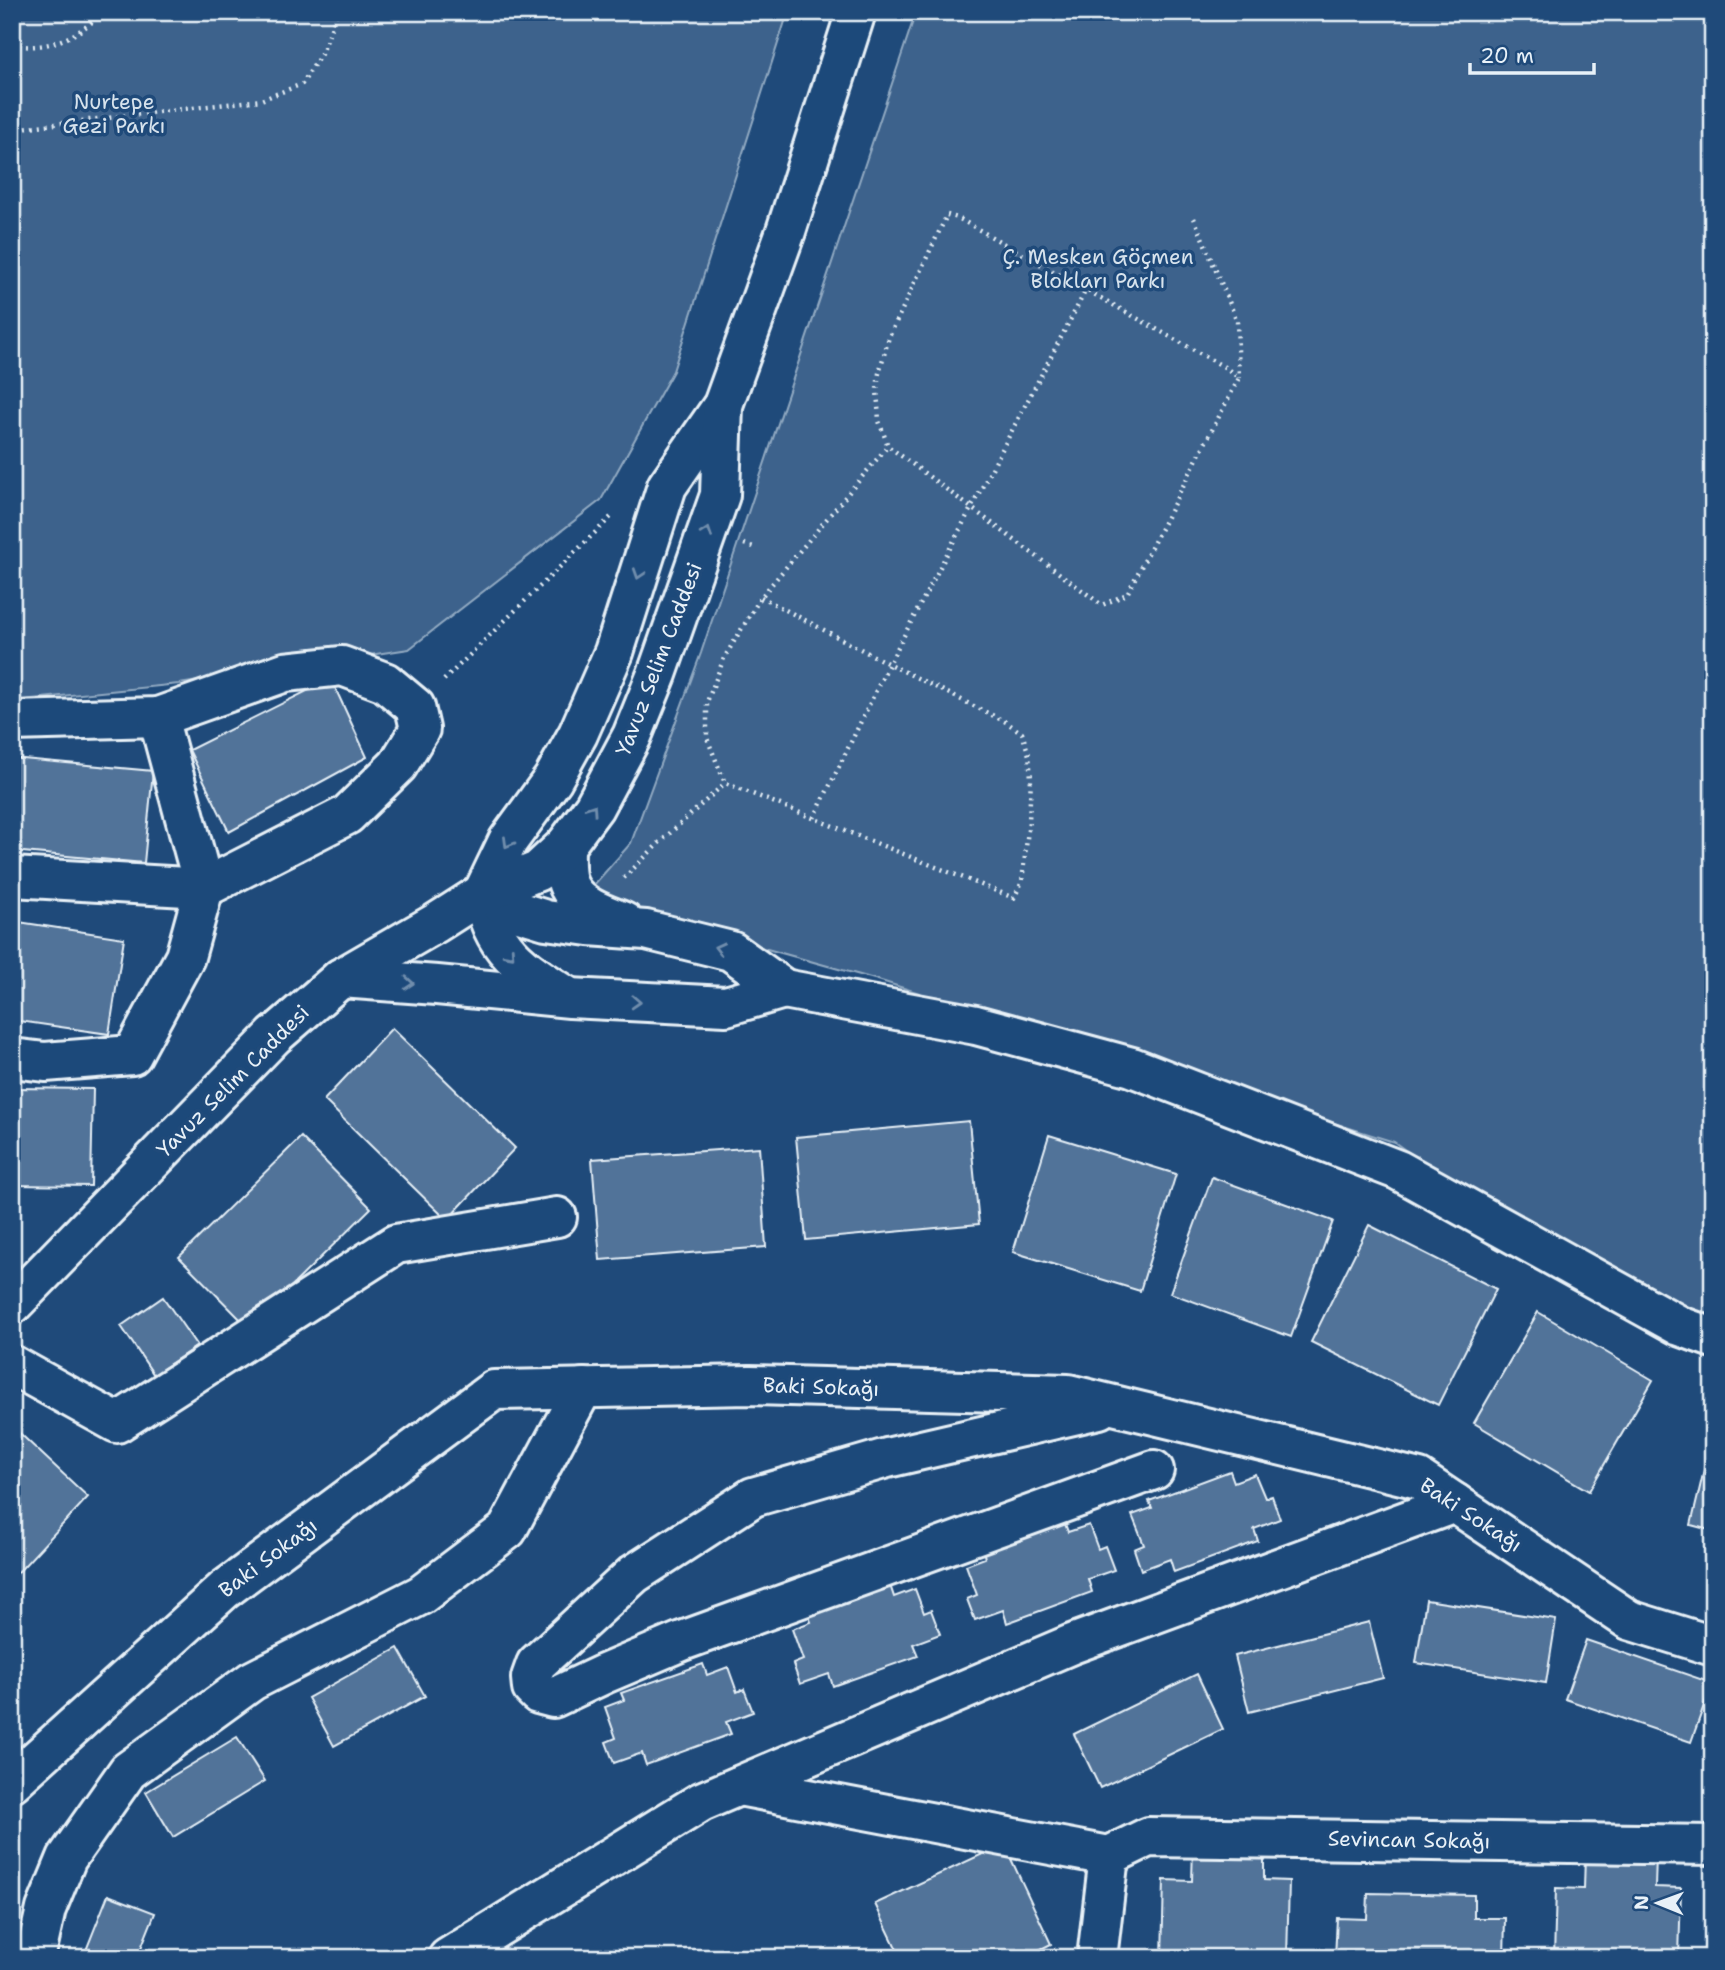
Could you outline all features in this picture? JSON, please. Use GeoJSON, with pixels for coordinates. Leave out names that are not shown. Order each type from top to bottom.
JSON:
{"type":"FeatureCollection","features":[{"type":"Feature","properties":{"kind":"street","name":"Yavuz Selim Caddesi"},"geometry":{"type":"LineString","coordinates":[[483,893],[508,841],[553,779],[578,734],[614,652],[667,486],[723,405],[786,231],[856,12]]}},
{"type":"Feature","properties":{"kind":"street","name":"Yavuz Selim Caddesi"},"geometry":{"type":"LineString","coordinates":[[12,1305],[274,1036],[341,978],[483,893],[538,871],[565,846],[594,807],[632,736],[657,674],[720,495],[723,405]]}},
{"type":"Feature","properties":{"kind":"street"},"geometry":{"type":"LineString","coordinates":[[12,721],[158,717],[285,672],[342,666],[385,682],[415,707],[420,729],[398,765],[347,815],[204,888],[12,877]]}},
{"type":"Feature","properties":{"kind":"street"},"geometry":{"type":"LineString","coordinates":[[12,1058],[45,1062],[132,1055],[184,957],[204,888],[158,717]]}},
{"type":"Feature","properties":{"kind":"street"},"geometry":{"type":"LineString","coordinates":[[565,846],[565,873],[571,890],[583,902],[602,913],[646,930],[732,951],[784,989],[976,1026],[1132,1067],[1398,1170],[1680,1326],[1713,1338]]}},
{"type":"Feature","properties":{"kind":"street"},"geometry":{"type":"LineString","coordinates":[[483,893],[513,910],[546,920],[646,930]]}},
{"type":"Feature","properties":{"kind":"street"},"geometry":{"type":"LineString","coordinates":[[483,893],[485,913],[500,942],[523,968],[570,998]]}},
{"type":"Feature","properties":{"kind":"street"},"geometry":{"type":"LineString","coordinates":[[341,978],[570,998],[726,1006],[784,989]]}},
{"type":"Feature","properties":{"kind":"street"},"geometry":{"type":"LineString","coordinates":[[12,1365],[117,1423],[396,1244],[557,1217]]}},
{"type":"Feature","properties":{"kind":"street","name":"Baki Sokağı"},"geometry":{"type":"LineString","coordinates":[[12,1782],[224,1590],[494,1390],[750,1385],[1068,1394],[1419,1479],[1629,1620],[1713,1646]]}},
{"type":"Feature","properties":{"kind":"street"},"geometry":{"type":"LineString","coordinates":[[34,1958],[46,1909],[67,1858],[128,1772],[252,1681],[421,1595],[507,1530],[583,1388]]}},
{"type":"Feature","properties":{"kind":"street"},"geometry":{"type":"LineString","coordinates":[[1116,1405],[887,1458],[752,1497],[634,1574],[536,1664],[531,1678],[532,1688],[538,1695],[553,1698],[682,1641],[1154,1470]]}},
{"type":"Feature","properties":{"kind":"street"},"geometry":{"type":"LineString","coordinates":[[448,1958],[701,1802],[1072,1644],[1455,1503]]}},
{"type":"Feature","properties":{"kind":"street"},"geometry":{"type":"LineString","coordinates":[[739,1786],[1109,1856],[1097,1958]]}},
{"type":"Feature","properties":{"kind":"street","name":"Sevincan Sokağı"},"geometry":{"type":"LineString","coordinates":[[1109,1856],[1148,1837],[1713,1845]]}},
{"type":"Feature","properties":{"kind":"path"},"geometry":{"type":"LineString","coordinates":[[12,44],[25,47],[57,43],[88,27],[103,12]]}},
{"type":"Feature","properties":{"kind":"path"},"geometry":{"type":"LineString","coordinates":[[12,129],[261,100],[302,84],[323,51],[337,12]]}},
{"type":"Feature","properties":{"kind":"path"},"geometry":{"type":"LineString","coordinates":[[1194,218],[1237,321],[1239,378],[1127,594],[1102,606],[888,446],[879,421],[877,389],[889,337],[947,215],[958,218],[1226,368],[1239,378]]}},
{"type":"Feature","properties":{"kind":"path"},"geometry":{"type":"LineString","coordinates":[[814,818],[889,664],[1086,290]]}},
{"type":"Feature","properties":{"kind":"path"},"geometry":{"type":"LineString","coordinates":[[761,597],[1006,722],[1022,733],[1029,755],[1031,778],[1023,882],[1014,898],[725,783],[707,738],[707,702],[724,658],[761,597],[888,446]]}},
{"type":"Feature","properties":{"kind":"path"},"geometry":{"type":"LineString","coordinates":[[415,707],[630,499],[659,510]]}},
{"type":"Feature","properties":{"kind":"path"},"geometry":{"type":"LineString","coordinates":[[708,530],[757,548]]}},
{"type":"Feature","properties":{"kind":"path"},"geometry":{"type":"LineString","coordinates":[[583,902],[626,876],[725,783]]}},
{"type":"Feature","properties":{"kind":"green space","name":"Nurtepe Gezi Parkı"},"geometry":{"type":"Polygon","coordinates":[[[12,12],[788,12],[673,371],[601,500],[409,649],[179,684],[12,701],[12,12]]]}},
{"type":"Feature","properties":{"kind":"green space","name":"Ç. Mesken Göçmen Blokları Parkı"},"geometry":{"type":"Polygon","coordinates":[[[916,12],[1713,12],[1713,1342],[1647,1326],[1394,1142],[878,980],[613,906],[592,887],[631,843],[701,653],[916,12]]]}},
{"type":"Feature","properties":{"kind":"building"},"geometry":{"type":"Polygon","coordinates":[[[331,679],[367,757],[229,832],[189,750],[331,679]]]}},
{"type":"Feature","properties":{"kind":"building"},"geometry":{"type":"Polygon","coordinates":[[[12,758],[153,771],[144,863],[12,851],[12,758]]]}},
{"type":"Feature","properties":{"kind":"building"},"geometry":{"type":"Polygon","coordinates":[[[12,921],[124,938],[109,1034],[12,1020],[12,921]]]}},
{"type":"Feature","properties":{"kind":"building"},"geometry":{"type":"Polygon","coordinates":[[[392,1028],[515,1148],[447,1220],[324,1100],[392,1028]]]}},
{"type":"Feature","properties":{"kind":"building"},"geometry":{"type":"Polygon","coordinates":[[[12,1088],[93,1089],[91,1186],[12,1185],[12,1088]]]}},
{"type":"Feature","properties":{"kind":"building"},"geometry":{"type":"Polygon","coordinates":[[[969,1121],[979,1224],[806,1240],[796,1137],[969,1121]]]}},
{"type":"Feature","properties":{"kind":"building"},"geometry":{"type":"Polygon","coordinates":[[[1049,1135],[1176,1174],[1140,1291],[1013,1252],[1049,1135]]]}},
{"type":"Feature","properties":{"kind":"building"},"geometry":{"type":"Polygon","coordinates":[[[301,1137],[371,1208],[249,1328],[179,1257],[301,1137]]]}},
{"type":"Feature","properties":{"kind":"building"},"geometry":{"type":"Polygon","coordinates":[[[759,1147],[766,1247],[600,1260],[592,1159],[759,1147]]]}},
{"type":"Feature","properties":{"kind":"building"},"geometry":{"type":"Polygon","coordinates":[[[1212,1177],[1333,1221],[1291,1337],[1170,1293],[1212,1177]]]}},
{"type":"Feature","properties":{"kind":"building"},"geometry":{"type":"Polygon","coordinates":[[[1369,1225],[1496,1289],[1438,1405],[1311,1342],[1369,1225]]]}},
{"type":"Feature","properties":{"kind":"building"},"geometry":{"type":"Polygon","coordinates":[[[163,1297],[197,1346],[154,1375],[121,1326],[163,1297]]]}},
{"type":"Feature","properties":{"kind":"building"},"geometry":{"type":"Polygon","coordinates":[[[1538,1312],[1653,1380],[1589,1491],[1474,1423],[1538,1312]]]}},
{"type":"Feature","properties":{"kind":"building"},"geometry":{"type":"Polygon","coordinates":[[[12,1426],[88,1497],[12,1579],[12,1426]]]}},
{"type":"Feature","properties":{"kind":"building"},"geometry":{"type":"Polygon","coordinates":[[[1713,1432],[1713,1531],[1691,1525],[1713,1432]]]}},
{"type":"Feature","properties":{"kind":"building"},"geometry":{"type":"Polygon","coordinates":[[[1230,1471],[1234,1482],[1255,1474],[1265,1498],[1272,1496],[1280,1519],[1254,1529],[1258,1541],[1174,1572],[1170,1559],[1141,1570],[1134,1549],[1144,1545],[1132,1515],[1152,1508],[1149,1501],[1230,1471]]]}},
{"type":"Feature","properties":{"kind":"building"},"geometry":{"type":"Polygon","coordinates":[[[1064,1521],[1068,1532],[1089,1525],[1098,1549],[1105,1546],[1114,1570],[1088,1579],[1092,1592],[1007,1623],[1003,1610],[975,1620],[967,1599],[977,1595],[966,1565],[985,1558],[983,1551],[1064,1521]]]}},
{"type":"Feature","properties":{"kind":"building"},"geometry":{"type":"Polygon","coordinates":[[[890,1585],[894,1597],[915,1589],[924,1613],[931,1610],[940,1634],[913,1644],[918,1656],[833,1686],[829,1674],[800,1684],[793,1664],[803,1660],[792,1629],[811,1622],[808,1615],[890,1585]]]}},
{"type":"Feature","properties":{"kind":"building"},"geometry":{"type":"Polygon","coordinates":[[[1426,1600],[1556,1620],[1546,1683],[1416,1663],[1426,1600]]]}},
{"type":"Feature","properties":{"kind":"building"},"geometry":{"type":"Polygon","coordinates":[[[1369,1622],[1383,1678],[1249,1712],[1235,1656],[1369,1622]]]}},
{"type":"Feature","properties":{"kind":"building"},"geometry":{"type":"Polygon","coordinates":[[[1586,1640],[1712,1683],[1691,1742],[1565,1699],[1586,1640]]]}},
{"type":"Feature","properties":{"kind":"building"},"geometry":{"type":"Polygon","coordinates":[[[398,1648],[425,1696],[334,1746],[308,1698],[398,1648]]]}},
{"type":"Feature","properties":{"kind":"building"},"geometry":{"type":"Polygon","coordinates":[[[703,1664],[707,1675],[728,1667],[737,1692],[744,1689],[753,1712],[726,1722],[731,1734],[646,1765],[642,1753],[614,1763],[606,1742],[616,1738],[605,1707],[624,1700],[621,1693],[703,1664]]]}},
{"type":"Feature","properties":{"kind":"building"},"geometry":{"type":"Polygon","coordinates":[[[1197,1674],[1223,1729],[1100,1788],[1074,1734],[1197,1674]]]}},
{"type":"Feature","properties":{"kind":"building"},"geometry":{"type":"Polygon","coordinates":[[[237,1737],[265,1781],[173,1837],[146,1792],[237,1737]]]}},
{"type":"Feature","properties":{"kind":"building"},"geometry":{"type":"Polygon","coordinates":[[[1004,1844],[1051,1944],[1023,1958],[901,1958],[875,1904],[1004,1844]]]}},
{"type":"Feature","properties":{"kind":"building"},"geometry":{"type":"Polygon","coordinates":[[[1193,1847],[1264,1849],[1264,1880],[1289,1881],[1287,1958],[1162,1958],[1164,1880],[1192,1881],[1193,1847]]]}},
{"type":"Feature","properties":{"kind":"building"},"geometry":{"type":"Polygon","coordinates":[[[1585,1855],[1656,1856],[1655,1887],[1681,1888],[1679,1958],[1554,1958],[1556,1888],[1584,1889],[1585,1855]]]}},
{"type":"Feature","properties":{"kind":"building"},"geometry":{"type":"Polygon","coordinates":[[[1368,1893],[1474,1895],[1474,1918],[1505,1918],[1504,1958],[1335,1958],[1337,1918],[1367,1919],[1368,1893]]]}},
{"type":"Feature","properties":{"kind":"building"},"geometry":{"type":"Polygon","coordinates":[[[108,1895],[155,1913],[137,1958],[83,1958],[108,1895]]]}}]}
